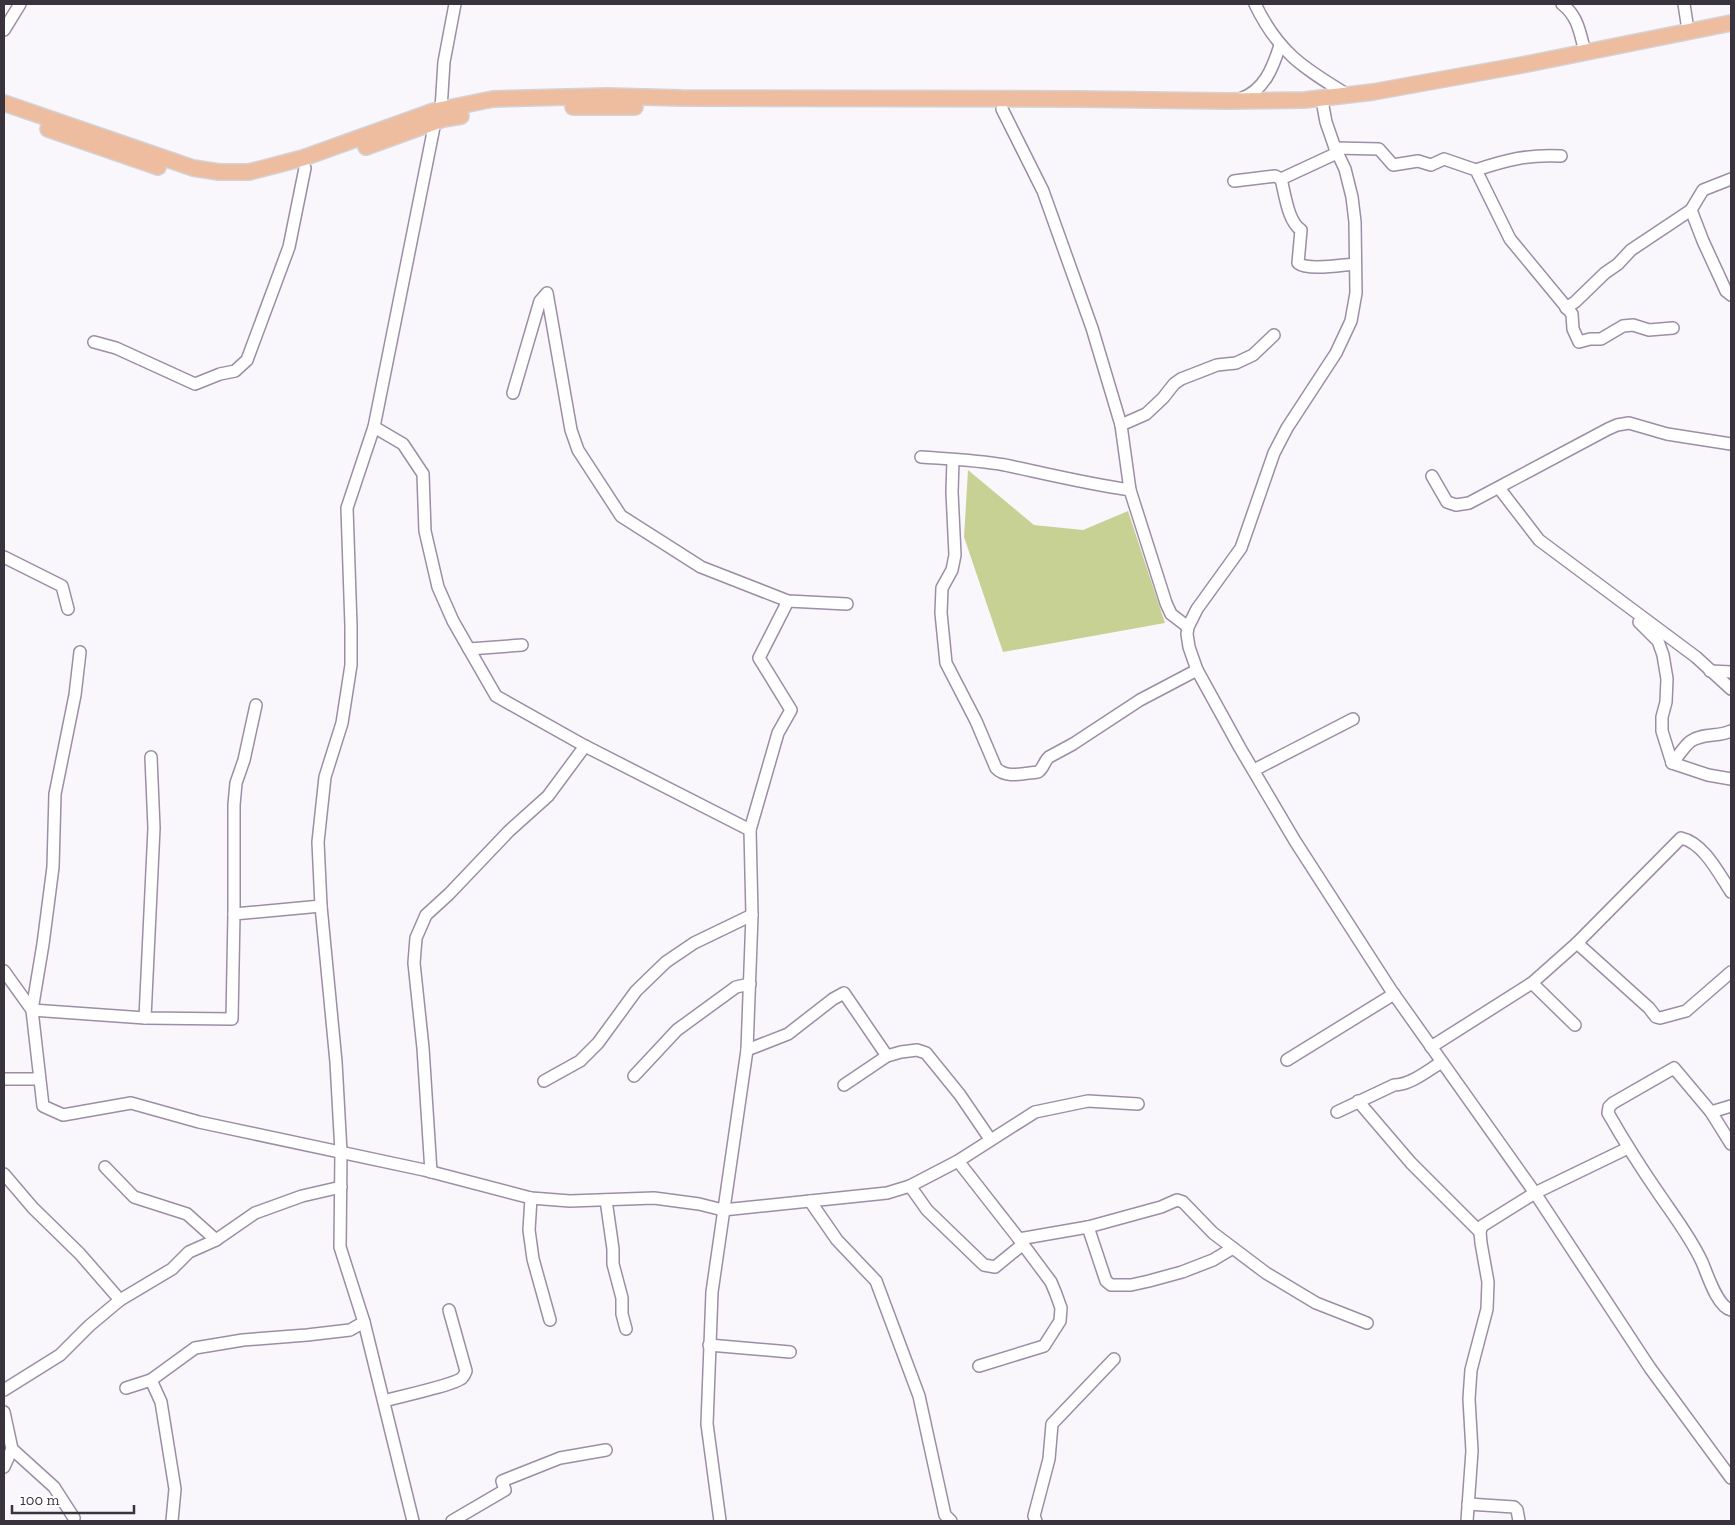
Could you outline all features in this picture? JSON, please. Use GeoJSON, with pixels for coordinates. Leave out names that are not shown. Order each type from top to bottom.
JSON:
{"type":"FeatureCollection","features":[{"type":"Feature","properties":{"kind":"main road"},"geometry":{"type":"LineString","coordinates":[[4,103],[192,168],[219,172],[248,172],[304,158],[493,99],[607,96],[681,98],[1305,100],[1348,95],[1522,65],[1688,30],[1731,23]]}},
{"type":"Feature","properties":{"kind":"main road"},"geometry":{"type":"LineString","coordinates":[[4,114],[190,178],[218,183],[250,182],[305,168],[438,116],[494,110],[607,106],[680,109],[1002,109],[1323,106],[1421,92],[1731,30]]}},
{"type":"Feature","properties":{"kind":"street"},"geometry":{"type":"LineString","coordinates":[[4,30],[20,4]]}},
{"type":"Feature","properties":{"kind":"street"},"geometry":{"type":"LineString","coordinates":[[413,1521],[364,1322],[340,1247],[341,1152],[336,1062],[321,906],[318,842],[325,777],[342,723],[351,665],[352,626],[347,508],[374,426],[438,116],[444,62],[455,4]]}},
{"type":"Feature","properties":{"kind":"street"},"geometry":{"type":"LineString","coordinates":[[1255,4],[1266,26],[1280,45],[1317,77],[1348,95]]}},
{"type":"Feature","properties":{"kind":"street"},"geometry":{"type":"LineString","coordinates":[[1562,4],[1571,11],[1578,23],[1585,52]]}},
{"type":"Feature","properties":{"kind":"street"},"geometry":{"type":"LineString","coordinates":[[1684,4],[1688,30]]}},
{"type":"Feature","properties":{"kind":"street"},"geometry":{"type":"LineString","coordinates":[[1234,101],[1247,97],[1263,83],[1274,66],[1280,45]]}},
{"type":"Feature","properties":{"kind":"street"},"geometry":{"type":"LineString","coordinates":[[1323,106],[1352,197],[1355,222],[1356,292],[1350,321],[1336,353],[1286,428],[1274,454],[1241,548],[1196,609],[1188,626],[1187,634],[1190,647],[1197,670],[1295,840],[1394,994],[1535,1193],[1650,1368],[1731,1478]]}},
{"type":"Feature","properties":{"kind":"street"},"geometry":{"type":"LineString","coordinates":[[1002,109],[1043,191],[1092,328],[1121,425],[1130,490],[1166,603],[1171,614],[1188,626]]}},
{"type":"Feature","properties":{"kind":"street"},"geometry":{"type":"LineString","coordinates":[[1281,179],[1336,151],[1379,150],[1393,165],[1418,161],[1432,166],[1444,159],[1476,170],[1512,158],[1540,155],[1562,156]]}},
{"type":"Feature","properties":{"kind":"street"},"geometry":{"type":"LineString","coordinates":[[94,342],[116,348],[195,384],[220,374],[235,371],[247,360],[289,247],[305,168]]}},
{"type":"Feature","properties":{"kind":"street"},"geometry":{"type":"LineString","coordinates":[[1476,170],[1510,239],[1572,314],[1573,329],[1579,342],[1601,339],[1623,326],[1633,325],[1649,330],[1673,328]]}},
{"type":"Feature","properties":{"kind":"street"},"geometry":{"type":"LineString","coordinates":[[1234,181],[1274,176],[1281,179]]}},
{"type":"Feature","properties":{"kind":"street"},"geometry":{"type":"LineString","coordinates":[[1281,179],[1291,219],[1294,226],[1301,230],[1298,263],[1301,266],[1311,267],[1355,264]]}},
{"type":"Feature","properties":{"kind":"street"},"geometry":{"type":"LineString","coordinates":[[1566,308],[1618,264],[1631,250],[1691,210],[1704,190],[1731,179]]}},
{"type":"Feature","properties":{"kind":"street"},"geometry":{"type":"LineString","coordinates":[[1691,210],[1726,291],[1731,295]]}},
{"type":"Feature","properties":{"kind":"street"},"geometry":{"type":"LineString","coordinates":[[513,393],[540,301],[547,293],[571,430],[578,450],[621,516],[701,567],[788,600],[847,604]]}},
{"type":"Feature","properties":{"kind":"street"},"geometry":{"type":"LineString","coordinates":[[1121,425],[1146,414],[1181,379],[1217,365],[1236,363],[1253,356],[1274,335]]}},
{"type":"Feature","properties":{"kind":"street"},"geometry":{"type":"LineString","coordinates":[[1432,476],[1447,502],[1456,505],[1469,502],[1617,425],[1629,423],[1667,434],[1731,444]]}},
{"type":"Feature","properties":{"kind":"street"},"geometry":{"type":"LineString","coordinates":[[374,426],[403,444],[423,474],[425,531],[438,587],[452,621],[496,696],[585,746],[750,830]]}},
{"type":"Feature","properties":{"kind":"street"},"geometry":{"type":"LineString","coordinates":[[921,457],[973,460],[1130,490]]}},
{"type":"Feature","properties":{"kind":"street"},"geometry":{"type":"LineString","coordinates":[[953,460],[952,492],[955,556],[952,570],[942,588],[941,613],[946,663],[976,720],[999,772],[1005,775],[1042,770],[1049,757],[1073,744],[1140,700],[1197,670]]}},
{"type":"Feature","properties":{"kind":"street"},"geometry":{"type":"LineString","coordinates":[[1499,488],[1539,540],[1696,658],[1731,689]]}},
{"type":"Feature","properties":{"kind":"street"},"geometry":{"type":"LineString","coordinates":[[4,558],[62,586],[68,609]]}},
{"type":"Feature","properties":{"kind":"street"},"geometry":{"type":"LineString","coordinates":[[1613,596],[1658,641],[1661,648],[1667,679],[1662,731],[1672,763]]}},
{"type":"Feature","properties":{"kind":"street"},"geometry":{"type":"LineString","coordinates":[[720,1521],[707,1424],[712,1292],[747,1050],[752,915],[750,830],[778,733],[791,710],[759,658],[788,600]]}},
{"type":"Feature","properties":{"kind":"street"},"geometry":{"type":"LineString","coordinates":[[469,649],[522,646]]}},
{"type":"Feature","properties":{"kind":"street"},"geometry":{"type":"LineString","coordinates":[[80,652],[75,695],[55,794],[54,867],[32,1010],[43,1106],[62,1115],[131,1103],[199,1122],[430,1172],[531,1198],[570,1201],[654,1198],[699,1204],[723,1210],[887,1193],[910,1186],[958,1161],[1035,1112],[1088,1101],[1138,1104]]}},
{"type":"Feature","properties":{"kind":"street"},"geometry":{"type":"LineString","coordinates":[[1710,671],[1731,672]]}},
{"type":"Feature","properties":{"kind":"street"},"geometry":{"type":"LineString","coordinates":[[32,1010],[145,1018],[232,1019],[236,783],[244,760],[256,706]]}},
{"type":"Feature","properties":{"kind":"street"},"geometry":{"type":"LineString","coordinates":[[1254,770],[1353,719]]}},
{"type":"Feature","properties":{"kind":"street"},"geometry":{"type":"LineString","coordinates":[[1672,763],[1692,741],[1731,731]]}},
{"type":"Feature","properties":{"kind":"street"},"geometry":{"type":"LineString","coordinates":[[430,1172],[423,1048],[414,963],[416,938],[426,914],[449,894],[508,831],[548,796],[585,746]]}},
{"type":"Feature","properties":{"kind":"street"},"geometry":{"type":"LineString","coordinates":[[145,1018],[154,828],[151,757]]}},
{"type":"Feature","properties":{"kind":"street"},"geometry":{"type":"LineString","coordinates":[[1672,763],[1708,775],[1731,779]]}},
{"type":"Feature","properties":{"kind":"street"},"geometry":{"type":"LineString","coordinates":[[1431,1046],[1532,983],[1577,943],[1681,838],[1686,839],[1704,852],[1731,892]]}},
{"type":"Feature","properties":{"kind":"street"},"geometry":{"type":"LineString","coordinates":[[234,914],[321,906]]}},
{"type":"Feature","properties":{"kind":"street"},"geometry":{"type":"LineString","coordinates":[[544,1081],[580,1061],[598,1043],[636,991],[666,962],[694,943],[752,915]]}},
{"type":"Feature","properties":{"kind":"street"},"geometry":{"type":"LineString","coordinates":[[1577,943],[1649,1008],[1656,1017],[1660,1018],[1686,1011],[1731,972]]}},
{"type":"Feature","properties":{"kind":"street"},"geometry":{"type":"LineString","coordinates":[[4,971],[32,1010]]}},
{"type":"Feature","properties":{"kind":"street"},"geometry":{"type":"LineString","coordinates":[[1532,983],[1575,1025]]}},
{"type":"Feature","properties":{"kind":"street"},"geometry":{"type":"LineString","coordinates":[[634,1076],[677,1030],[736,987],[750,984]]}},
{"type":"Feature","properties":{"kind":"street"},"geometry":{"type":"LineString","coordinates":[[747,1050],[788,1034],[833,999],[844,993],[888,1056]]}},
{"type":"Feature","properties":{"kind":"street"},"geometry":{"type":"LineString","coordinates":[[1287,1060],[1394,994]]}},
{"type":"Feature","properties":{"kind":"street"},"geometry":{"type":"LineString","coordinates":[[844,1085],[888,1056],[917,1050],[926,1053],[960,1095],[990,1140]]}},
{"type":"Feature","properties":{"kind":"street"},"geometry":{"type":"LineString","coordinates":[[1337,1112],[1394,1085],[1407,1083],[1442,1062]]}},
{"type":"Feature","properties":{"kind":"street"},"geometry":{"type":"LineString","coordinates":[[1731,1144],[1711,1112],[1674,1068],[1609,1107],[1608,1113],[1628,1148],[1700,1257],[1717,1296],[1724,1306],[1731,1310]]}},
{"type":"Feature","properties":{"kind":"street"},"geometry":{"type":"LineString","coordinates":[[4,1079],[39,1079]]}},
{"type":"Feature","properties":{"kind":"street"},"geometry":{"type":"LineString","coordinates":[[1358,1101],[1411,1163],[1480,1232]]}},
{"type":"Feature","properties":{"kind":"street"},"geometry":{"type":"LineString","coordinates":[[1711,1112],[1731,1106]]}},
{"type":"Feature","properties":{"kind":"street"},"geometry":{"type":"LineString","coordinates":[[1467,1521],[1472,1451],[1469,1399],[1471,1370],[1487,1309],[1488,1282],[1480,1232],[1482,1226],[1535,1193],[1628,1148]]}},
{"type":"Feature","properties":{"kind":"street"},"geometry":{"type":"LineString","coordinates":[[958,1161],[1051,1282],[1061,1308],[1060,1321],[1044,1346],[979,1366]]}},
{"type":"Feature","properties":{"kind":"street"},"geometry":{"type":"LineString","coordinates":[[105,1167],[134,1197],[187,1214],[216,1240]]}},
{"type":"Feature","properties":{"kind":"street"},"geometry":{"type":"LineString","coordinates":[[4,1174],[33,1208],[80,1254],[120,1300]]}},
{"type":"Feature","properties":{"kind":"street"},"geometry":{"type":"LineString","coordinates":[[910,1186],[928,1210],[984,1265],[995,1266],[1021,1242],[1088,1227],[1161,1207],[1177,1200],[1183,1202],[1213,1233],[1266,1273],[1316,1303],[1367,1323]]}},
{"type":"Feature","properties":{"kind":"street"},"geometry":{"type":"LineString","coordinates":[[4,1390],[60,1355],[89,1326],[120,1300],[172,1268],[189,1252],[216,1240],[255,1212],[302,1196],[341,1187]]}},
{"type":"Feature","properties":{"kind":"street"},"geometry":{"type":"LineString","coordinates":[[531,1198],[529,1230],[532,1259],[550,1320]]}},
{"type":"Feature","properties":{"kind":"street"},"geometry":{"type":"LineString","coordinates":[[606,1200],[613,1249],[613,1264],[622,1298],[622,1314],[626,1329]]}},
{"type":"Feature","properties":{"kind":"street"},"geometry":{"type":"LineString","coordinates":[[810,1201],[837,1240],[876,1281],[919,1396],[945,1515],[951,1521]]}},
{"type":"Feature","properties":{"kind":"street"},"geometry":{"type":"LineString","coordinates":[[1088,1227],[1106,1280],[1111,1285],[1131,1285],[1182,1272],[1213,1260],[1233,1248]]}},
{"type":"Feature","properties":{"kind":"street"},"geometry":{"type":"LineString","coordinates":[[384,1401],[446,1384],[464,1376],[466,1371],[450,1310]]}},
{"type":"Feature","properties":{"kind":"street"},"geometry":{"type":"LineString","coordinates":[[126,1388],[151,1380],[195,1348],[243,1340],[350,1330],[364,1322]]}},
{"type":"Feature","properties":{"kind":"street"},"geometry":{"type":"LineString","coordinates":[[710,1345],[790,1352]]}},
{"type":"Feature","properties":{"kind":"street"},"geometry":{"type":"LineString","coordinates":[[1036,1521],[1034,1516],[1049,1459],[1052,1424],[1114,1359]]}},
{"type":"Feature","properties":{"kind":"street"},"geometry":{"type":"LineString","coordinates":[[151,1380],[162,1402],[175,1489],[172,1521]]}},
{"type":"Feature","properties":{"kind":"street"},"geometry":{"type":"LineString","coordinates":[[4,1412],[12,1449],[54,1488],[74,1518]]}},
{"type":"Feature","properties":{"kind":"street"},"geometry":{"type":"LineString","coordinates":[[4,1467],[12,1449]]}},
{"type":"Feature","properties":{"kind":"street"},"geometry":{"type":"LineString","coordinates":[[452,1521],[505,1490],[502,1481],[560,1458],[606,1450]]}},
{"type":"Feature","properties":{"kind":"street"},"geometry":{"type":"LineString","coordinates":[[1468,1504],[1514,1507],[1517,1510],[1519,1521]]}},
{"type":"Feature","properties":{"kind":"green space"},"geometry":{"type":"Polygon","coordinates":[[[968,470],[1034,525],[1083,530],[1128,511],[1165,623],[1003,652],[964,537],[968,470]]]}}]}
